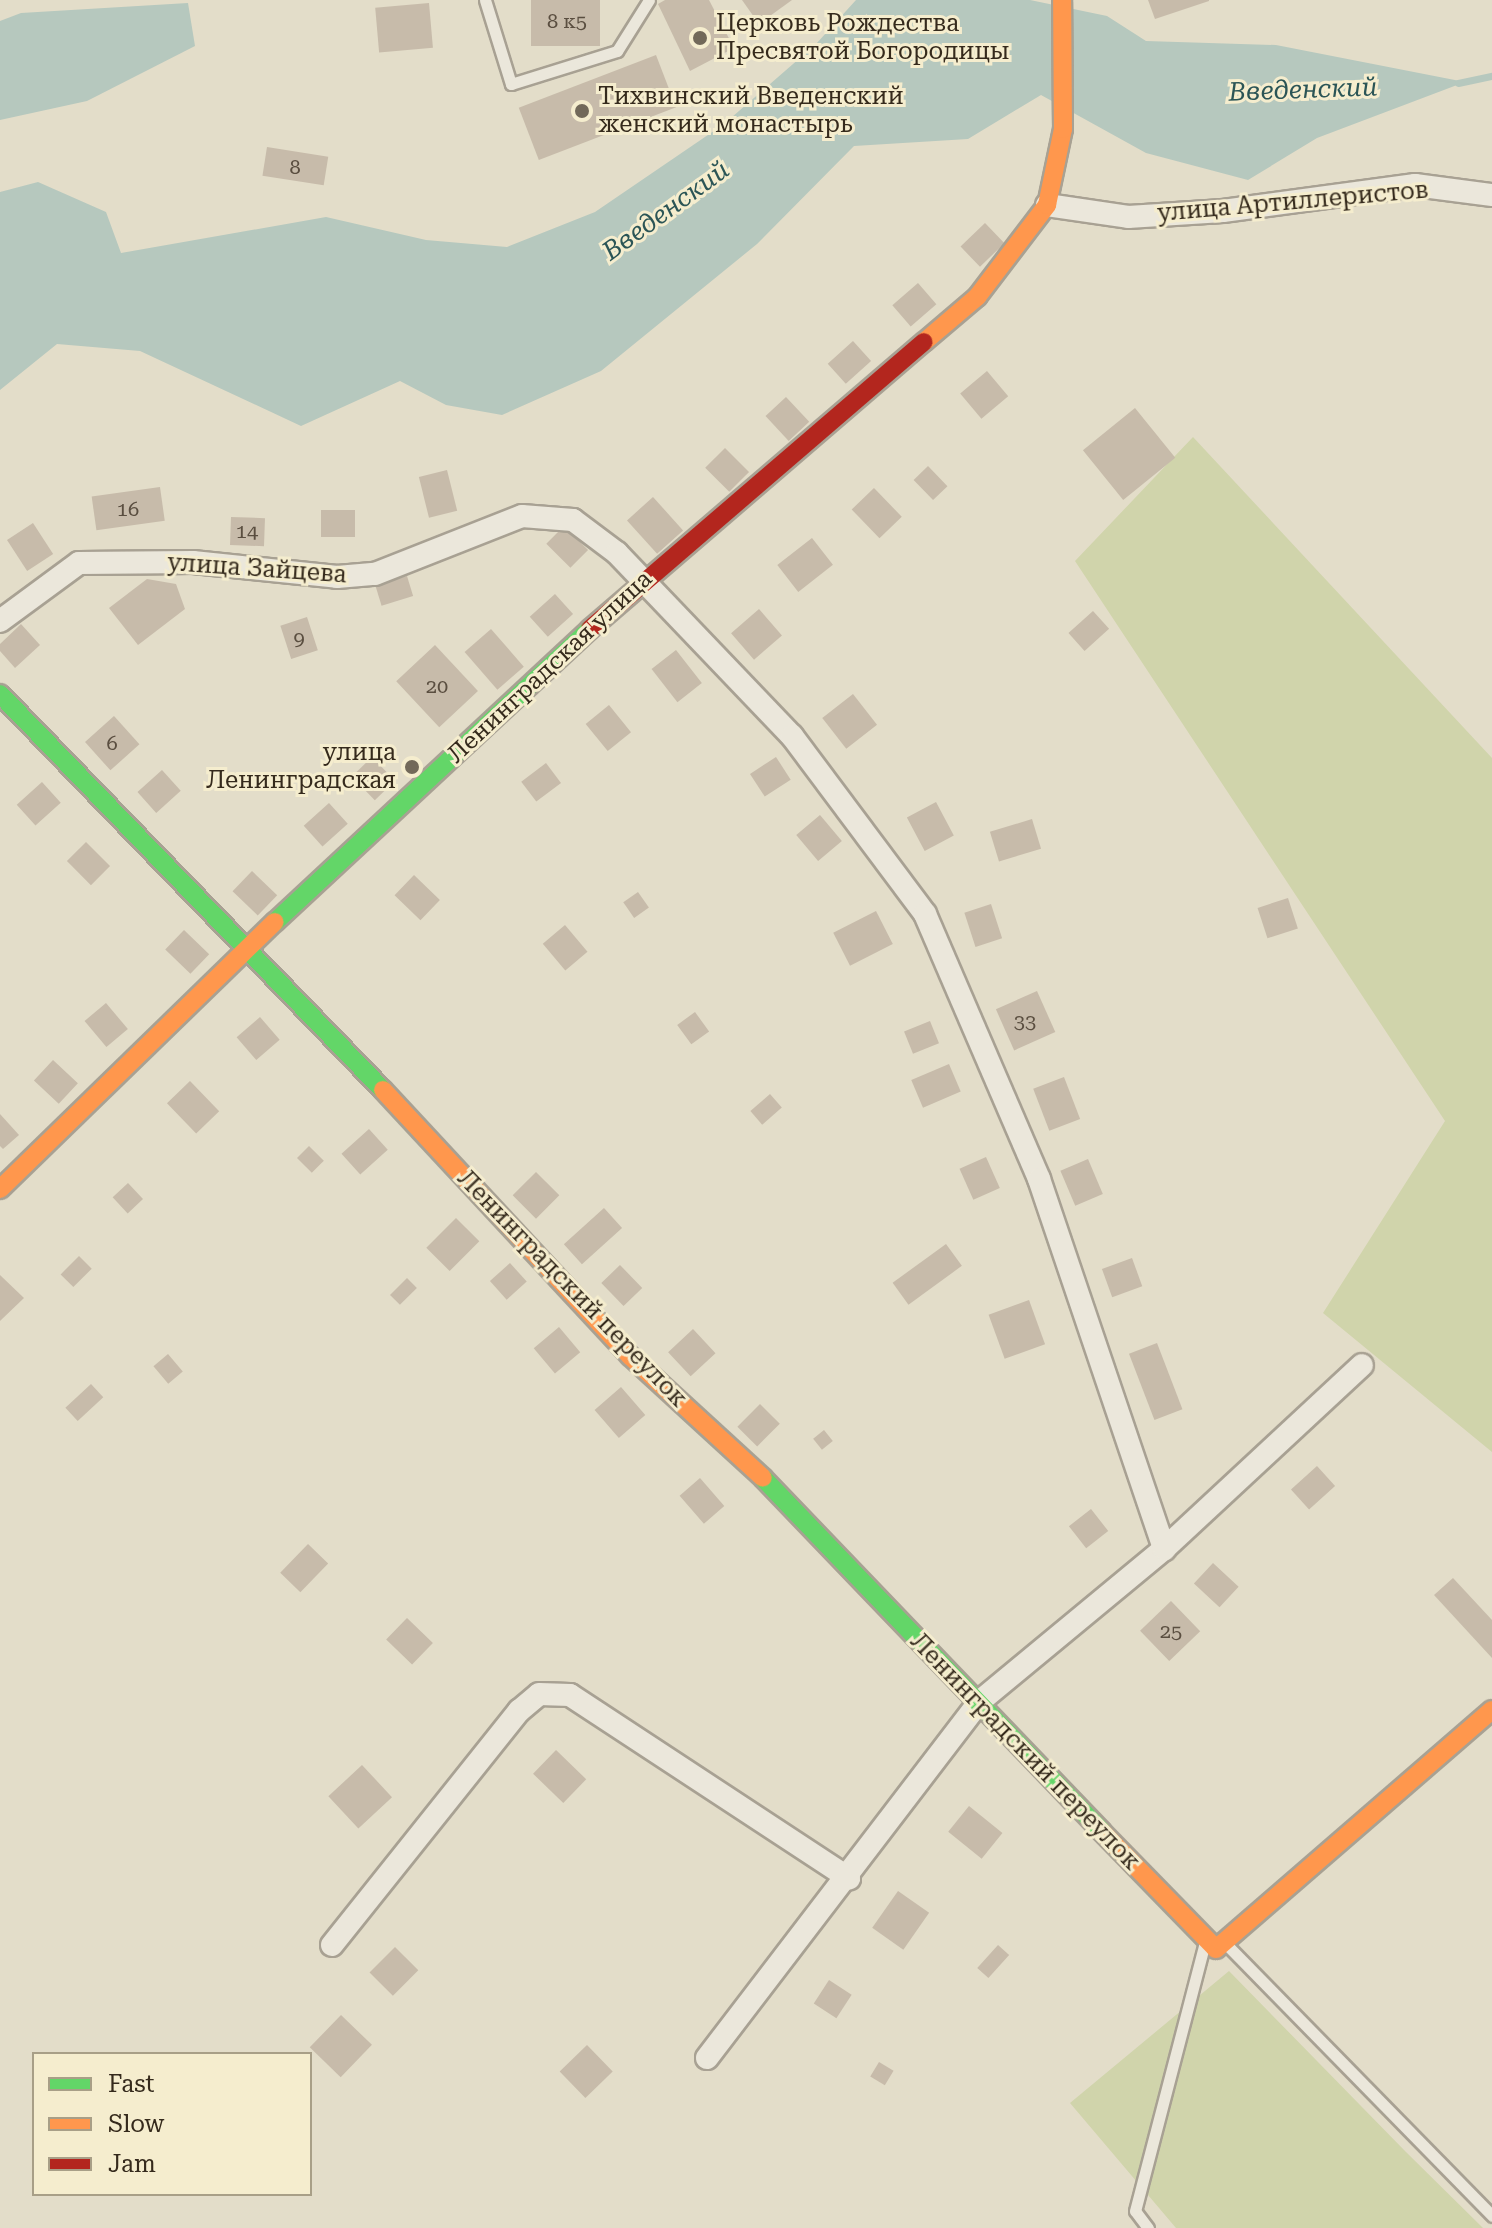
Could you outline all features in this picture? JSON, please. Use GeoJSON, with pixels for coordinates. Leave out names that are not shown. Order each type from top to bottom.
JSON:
{"type":"FeatureCollection","features":[{"type":"Feature","properties":{"kind":"street","name":"Ленинградская улица"},"geometry":{"type":"LineString","coordinates":[[0,1189],[249,946],[644,579],[977,297],[1047,205],[1063,129],[1062,0]]}},
{"type":"Feature","properties":{"kind":"street","name":"улица Артиллеристов"},"geometry":{"type":"LineString","coordinates":[[1047,205],[1128,217],[1223,211],[1415,185],[1492,195]]}},
{"type":"Feature","properties":{"kind":"street","name":"улица Зайцева"},"geometry":{"type":"LineString","coordinates":[[0,621],[79,563],[193,562],[337,577],[375,574],[522,516],[573,520],[644,579],[792,736],[925,914],[1039,1179],[1164,1549]]}},
{"type":"Feature","properties":{"kind":"street","name":"Ленинградский переулок"},"geometry":{"type":"LineString","coordinates":[[0,694],[249,946],[630,1356],[777,1491],[1215,1943]]}},
{"type":"Feature","properties":{"kind":"street"},"geometry":{"type":"LineString","coordinates":[[707,2058],[849,1878],[979,1702],[1164,1549],[1362,1365]]}},
{"type":"Feature","properties":{"kind":"street"},"geometry":{"type":"LineString","coordinates":[[332,1945],[519,1711],[539,1694],[570,1695],[849,1878]]}},
{"type":"Feature","properties":{"kind":"street"},"geometry":{"type":"LineString","coordinates":[[1215,1943],[1492,1710]]}},
{"type":"Feature","properties":{"kind":"lane"},"geometry":{"type":"LineString","coordinates":[[485,0],[511,84],[617,51],[649,0]]}},
{"type":"Feature","properties":{"kind":"lane"},"geometry":{"type":"LineString","coordinates":[[1148,2228],[1135,2211],[1215,1943],[1492,2216]]}},
{"type":"Feature","properties":{"kind":"green space"},"geometry":{"type":"Polygon","coordinates":[[[1193,437],[1492,758],[1492,1452],[1323,1313],[1445,1121],[1075,561],[1193,437]]]}},
{"type":"Feature","properties":{"kind":"green space"},"geometry":{"type":"Polygon","coordinates":[[[1229,1971],[1483,2228],[1176,2228],[1070,2103],[1229,1971]]]}},
{"type":"Feature","properties":{"kind":"water"},"geometry":{"type":"Polygon","coordinates":[[[856,0],[1030,0],[1107,16],[1146,41],[1276,45],[1465,82],[1317,138],[1248,180],[1146,153],[1041,95],[968,139],[854,146],[757,244],[601,371],[502,415],[446,405],[400,381],[301,426],[140,351],[57,344],[0,390],[0,192],[38,182],[106,212],[121,253],[326,217],[426,240],[507,247],[595,212],[724,124],[816,44],[856,0]]]}},
{"type":"Feature","properties":{"kind":"water"},"geometry":{"type":"Polygon","coordinates":[[[188,3],[195,46],[87,101],[0,120],[0,21],[21,13],[188,3]]]}},
{"type":"Feature","properties":{"kind":"building"},"geometry":{"type":"Polygon","coordinates":[[[531,0],[600,0],[600,46],[531,46],[531,0]]]}},
{"type":"Feature","properties":{"kind":"building","name":"Церковь Рождества Пресвятой Богородицы"},"geometry":{"type":"Polygon","coordinates":[[[665,0],[709,0],[734,48],[690,71],[658,4],[665,0]]]}},
{"type":"Feature","properties":{"kind":"building"},"geometry":{"type":"Polygon","coordinates":[[[742,0],[792,0],[759,24],[742,0]]]}},
{"type":"Feature","properties":{"kind":"building"},"geometry":{"type":"Polygon","coordinates":[[[1148,0],[1209,0],[1209,1],[1155,19],[1148,0]]]}},
{"type":"Feature","properties":{"kind":"building"},"geometry":{"type":"Polygon","coordinates":[[[429,3],[433,48],[379,53],[375,8],[429,3]]]}},
{"type":"Feature","properties":{"kind":"building"},"geometry":{"type":"Polygon","coordinates":[[[656,55],[676,107],[539,160],[519,108],[656,55]]]}},
{"type":"Feature","properties":{"kind":"building"},"geometry":{"type":"Polygon","coordinates":[[[267,147],[328,157],[324,185],[262,176],[267,147]]]}},
{"type":"Feature","properties":{"kind":"building"},"geometry":{"type":"Polygon","coordinates":[[[985,223],[1004,243],[980,267],[961,247],[985,223]]]}},
{"type":"Feature","properties":{"kind":"building"},"geometry":{"type":"Polygon","coordinates":[[[918,283],[936,304],[911,326],[892,305],[918,283]]]}},
{"type":"Feature","properties":{"kind":"building"},"geometry":{"type":"Polygon","coordinates":[[[853,341],[871,361],[846,384],[828,364],[853,341]]]}},
{"type":"Feature","properties":{"kind":"building"},"geometry":{"type":"Polygon","coordinates":[[[987,371],[1008,396],[981,419],[960,393],[987,371]]]}},
{"type":"Feature","properties":{"kind":"building"},"geometry":{"type":"Polygon","coordinates":[[[786,397],[809,422],[789,441],[766,416],[786,397]]]}},
{"type":"Feature","properties":{"kind":"building"},"geometry":{"type":"Polygon","coordinates":[[[1135,408],[1175,458],[1123,500],[1083,450],[1135,408]]]}},
{"type":"Feature","properties":{"kind":"building"},"geometry":{"type":"Polygon","coordinates":[[[725,448],[749,472],[729,492],[705,468],[725,448]]]}},
{"type":"Feature","properties":{"kind":"building"},"geometry":{"type":"Polygon","coordinates":[[[928,466],[947,486],[933,500],[914,480],[928,466]]]}},
{"type":"Feature","properties":{"kind":"building"},"geometry":{"type":"Polygon","coordinates":[[[447,470],[457,511],[429,518],[419,477],[447,470]]]}},
{"type":"Feature","properties":{"kind":"building"},"geometry":{"type":"Polygon","coordinates":[[[160,487],[165,521],[96,530],[92,497],[160,487]]]}},
{"type":"Feature","properties":{"kind":"building"},"geometry":{"type":"Polygon","coordinates":[[[874,488],[902,517],[879,538],[852,510],[874,488]]]}},
{"type":"Feature","properties":{"kind":"building"},"geometry":{"type":"Polygon","coordinates":[[[653,497],[683,530],[657,554],[627,520],[653,497]]]}},
{"type":"Feature","properties":{"kind":"building"},"geometry":{"type":"Polygon","coordinates":[[[321,510],[355,510],[355,537],[321,537],[321,510]]]}},
{"type":"Feature","properties":{"kind":"building"},"geometry":{"type":"Polygon","coordinates":[[[231,517],[265,518],[264,546],[230,545],[231,517]]]}},
{"type":"Feature","properties":{"kind":"building"},"geometry":{"type":"Polygon","coordinates":[[[33,523],[53,554],[27,571],[7,540],[33,523]]]}},
{"type":"Feature","properties":{"kind":"building"},"geometry":{"type":"Polygon","coordinates":[[[564,526],[588,550],[570,568],[546,544],[564,526]]]}},
{"type":"Feature","properties":{"kind":"building"},"geometry":{"type":"Polygon","coordinates":[[[812,538],[833,565],[798,592],[777,565],[812,538]]]}},
{"type":"Feature","properties":{"kind":"building"},"geometry":{"type":"Polygon","coordinates":[[[407,576],[413,596],[382,606],[375,586],[407,576]]]}},
{"type":"Feature","properties":{"kind":"building"},"geometry":{"type":"Polygon","coordinates":[[[147,579],[176,584],[185,609],[138,645],[109,608],[147,579]]]}},
{"type":"Feature","properties":{"kind":"building"},"geometry":{"type":"Polygon","coordinates":[[[555,594],[573,614],[548,637],[530,617],[555,594]]]}},
{"type":"Feature","properties":{"kind":"building"},"geometry":{"type":"Polygon","coordinates":[[[759,609],[782,635],[754,660],[731,633],[759,609]]]}},
{"type":"Feature","properties":{"kind":"building"},"geometry":{"type":"Polygon","coordinates":[[[1093,611],[1109,629],[1085,651],[1068,633],[1093,611]]]}},
{"type":"Feature","properties":{"kind":"building"},"geometry":{"type":"Polygon","coordinates":[[[307,617],[318,650],[291,659],[280,626],[307,617]]]}},
{"type":"Feature","properties":{"kind":"building"},"geometry":{"type":"Polygon","coordinates":[[[21,624],[40,645],[15,668],[0,651],[0,644],[21,624]]]}},
{"type":"Feature","properties":{"kind":"building"},"geometry":{"type":"Polygon","coordinates":[[[491,629],[524,667],[497,690],[465,652],[491,629]]]}},
{"type":"Feature","properties":{"kind":"building"},"geometry":{"type":"Polygon","coordinates":[[[435,645],[478,691],[439,727],[396,681],[435,645]]]}},
{"type":"Feature","properties":{"kind":"building"},"geometry":{"type":"Polygon","coordinates":[[[676,650],[702,683],[677,702],[652,669],[676,650]]]}},
{"type":"Feature","properties":{"kind":"building"},"geometry":{"type":"Polygon","coordinates":[[[853,694],[877,725],[846,749],[822,718],[853,694]]]}},
{"type":"Feature","properties":{"kind":"building"},"geometry":{"type":"Polygon","coordinates":[[[609,705],[631,732],[608,751],[586,724],[609,705]]]}},
{"type":"Feature","properties":{"kind":"building"},"geometry":{"type":"Polygon","coordinates":[[[114,716],[139,744],[110,770],[85,742],[114,716]]]}},
{"type":"Feature","properties":{"kind":"building"},"geometry":{"type":"Polygon","coordinates":[[[372,757],[395,781],[375,800],[352,776],[372,757]]]}},
{"type":"Feature","properties":{"kind":"building"},"geometry":{"type":"Polygon","coordinates":[[[776,757],[791,780],[765,797],[750,774],[776,757]]]}},
{"type":"Feature","properties":{"kind":"building"},"geometry":{"type":"Polygon","coordinates":[[[546,763],[561,783],[536,802],[521,782],[546,763]]]}},
{"type":"Feature","properties":{"kind":"building"},"geometry":{"type":"Polygon","coordinates":[[[162,770],[181,791],[156,813],[137,792],[162,770]]]}},
{"type":"Feature","properties":{"kind":"building"},"geometry":{"type":"Polygon","coordinates":[[[42,782],[61,803],[35,826],[17,805],[42,782]]]}},
{"type":"Feature","properties":{"kind":"building"},"geometry":{"type":"Polygon","coordinates":[[[936,802],[954,836],[925,851],[907,817],[936,802]]]}},
{"type":"Feature","properties":{"kind":"building"},"geometry":{"type":"Polygon","coordinates":[[[329,803],[348,824],[322,847],[304,826],[329,803]]]}},
{"type":"Feature","properties":{"kind":"building"},"geometry":{"type":"Polygon","coordinates":[[[820,815],[842,841],[818,861],[796,835],[820,815]]]}},
{"type":"Feature","properties":{"kind":"building"},"geometry":{"type":"Polygon","coordinates":[[[1032,819],[1041,849],[999,862],[990,832],[1032,819]]]}},
{"type":"Feature","properties":{"kind":"building"},"geometry":{"type":"Polygon","coordinates":[[[86,842],[110,866],[91,885],[67,861],[86,842]]]}},
{"type":"Feature","properties":{"kind":"building"},"geometry":{"type":"Polygon","coordinates":[[[252,871],[277,895],[258,915],[233,891],[252,871]]]}},
{"type":"Feature","properties":{"kind":"building"},"geometry":{"type":"Polygon","coordinates":[[[414,875],[440,900],[420,920],[395,895],[414,875]]]}},
{"type":"Feature","properties":{"kind":"building"},"geometry":{"type":"Polygon","coordinates":[[[638,892],[649,908],[634,918],[623,902],[638,892]]]}},
{"type":"Feature","properties":{"kind":"building"},"geometry":{"type":"Polygon","coordinates":[[[1288,898],[1298,928],[1267,938],[1258,908],[1288,898]]]}},
{"type":"Feature","properties":{"kind":"building"},"geometry":{"type":"Polygon","coordinates":[[[991,904],[1002,938],[975,947],[964,913],[991,904]]]}},
{"type":"Feature","properties":{"kind":"building"},"geometry":{"type":"Polygon","coordinates":[[[876,911],[893,944],[850,966],[833,933],[876,911]]]}},
{"type":"Feature","properties":{"kind":"building"},"geometry":{"type":"Polygon","coordinates":[[[565,925],[587,952],[565,970],[543,944],[565,925]]]}},
{"type":"Feature","properties":{"kind":"building"},"geometry":{"type":"Polygon","coordinates":[[[184,930],[209,954],[190,974],[165,949],[184,930]]]}},
{"type":"Feature","properties":{"kind":"building"},"geometry":{"type":"Polygon","coordinates":[[[1037,991],[1055,1032],[1014,1050],[996,1009],[1037,991]]]}},
{"type":"Feature","properties":{"kind":"building"},"geometry":{"type":"Polygon","coordinates":[[[106,1003],[128,1029],[106,1047],[85,1021],[106,1003]]]}},
{"type":"Feature","properties":{"kind":"building"},"geometry":{"type":"Polygon","coordinates":[[[695,1012],[709,1031],[691,1044],[677,1025],[695,1012]]]}},
{"type":"Feature","properties":{"kind":"building"},"geometry":{"type":"Polygon","coordinates":[[[260,1017],[280,1040],[256,1060],[237,1037],[260,1017]]]}},
{"type":"Feature","properties":{"kind":"building"},"geometry":{"type":"Polygon","coordinates":[[[930,1021],[939,1043],[913,1054],[904,1031],[930,1021]]]}},
{"type":"Feature","properties":{"kind":"building"},"geometry":{"type":"Polygon","coordinates":[[[53,1060],[78,1083],[59,1104],[34,1080],[53,1060]]]}},
{"type":"Feature","properties":{"kind":"building"},"geometry":{"type":"Polygon","coordinates":[[[949,1064],[961,1092],[923,1108],[911,1080],[949,1064]]]}},
{"type":"Feature","properties":{"kind":"building"},"geometry":{"type":"Polygon","coordinates":[[[1064,1077],[1080,1119],[1049,1131],[1033,1089],[1064,1077]]]}},
{"type":"Feature","properties":{"kind":"building"},"geometry":{"type":"Polygon","coordinates":[[[190,1081],[219,1111],[196,1133],[167,1103],[190,1081]]]}},
{"type":"Feature","properties":{"kind":"building"},"geometry":{"type":"Polygon","coordinates":[[[770,1094],[782,1108],[762,1125],[750,1111],[770,1094]]]}},
{"type":"Feature","properties":{"kind":"building"},"geometry":{"type":"Polygon","coordinates":[[[0,1114],[19,1135],[3,1149],[0,1146],[0,1114]]]}},
{"type":"Feature","properties":{"kind":"building"},"geometry":{"type":"Polygon","coordinates":[[[369,1129],[388,1150],[360,1175],[342,1154],[369,1129]]]}},
{"type":"Feature","properties":{"kind":"building"},"geometry":{"type":"Polygon","coordinates":[[[309,1146],[324,1161],[312,1173],[297,1158],[309,1146]]]}},
{"type":"Feature","properties":{"kind":"building"},"geometry":{"type":"Polygon","coordinates":[[[986,1157],[1000,1188],[973,1200],[960,1169],[986,1157]]]}},
{"type":"Feature","properties":{"kind":"building"},"geometry":{"type":"Polygon","coordinates":[[[1088,1159],[1103,1194],[1075,1206],[1060,1171],[1088,1159]]]}},
{"type":"Feature","properties":{"kind":"building"},"geometry":{"type":"Polygon","coordinates":[[[536,1172],[559,1195],[536,1219],[513,1195],[536,1172]]]}},
{"type":"Feature","properties":{"kind":"building"},"geometry":{"type":"Polygon","coordinates":[[[128,1183],[143,1199],[128,1213],[113,1197],[128,1183]]]}},
{"type":"Feature","properties":{"kind":"building"},"geometry":{"type":"Polygon","coordinates":[[[604,1208],[622,1228],[582,1264],[564,1244],[604,1208]]]}},
{"type":"Feature","properties":{"kind":"building"},"geometry":{"type":"Polygon","coordinates":[[[456,1218],[479,1241],[450,1271],[426,1248],[456,1218]]]}},
{"type":"Feature","properties":{"kind":"building"},"geometry":{"type":"Polygon","coordinates":[[[946,1244],[962,1266],[908,1305],[893,1283],[946,1244]]]}},
{"type":"Feature","properties":{"kind":"building"},"geometry":{"type":"Polygon","coordinates":[[[79,1256],[92,1269],[73,1287],[61,1274],[79,1256]]]}},
{"type":"Feature","properties":{"kind":"building"},"geometry":{"type":"Polygon","coordinates":[[[1132,1258],[1142,1286],[1112,1297],[1102,1269],[1132,1258]]]}},
{"type":"Feature","properties":{"kind":"building"},"geometry":{"type":"Polygon","coordinates":[[[510,1263],[527,1282],[507,1300],[490,1281],[510,1263]]]}},
{"type":"Feature","properties":{"kind":"building"},"geometry":{"type":"Polygon","coordinates":[[[620,1265],[642,1288],[624,1306],[601,1283],[620,1265]]]}},
{"type":"Feature","properties":{"kind":"building"},"geometry":{"type":"Polygon","coordinates":[[[0,1275],[24,1298],[0,1321],[0,1275]]]}},
{"type":"Feature","properties":{"kind":"building"},"geometry":{"type":"Polygon","coordinates":[[[407,1278],[417,1288],[400,1305],[390,1295],[407,1278]]]}},
{"type":"Feature","properties":{"kind":"building"},"geometry":{"type":"Polygon","coordinates":[[[1029,1300],[1045,1344],[1005,1359],[989,1315],[1029,1300]]]}},
{"type":"Feature","properties":{"kind":"building"},"geometry":{"type":"Polygon","coordinates":[[[559,1327],[580,1352],[555,1373],[534,1348],[559,1327]]]}},
{"type":"Feature","properties":{"kind":"building"},"geometry":{"type":"Polygon","coordinates":[[[693,1329],[716,1353],[691,1376],[668,1352],[693,1329]]]}},
{"type":"Feature","properties":{"kind":"building"},"geometry":{"type":"Polygon","coordinates":[[[1157,1343],[1182,1409],[1154,1420],[1129,1354],[1157,1343]]]}},
{"type":"Feature","properties":{"kind":"building"},"geometry":{"type":"Polygon","coordinates":[[[168,1354],[183,1372],[168,1384],[153,1366],[168,1354]]]}},
{"type":"Feature","properties":{"kind":"building"},"geometry":{"type":"Polygon","coordinates":[[[91,1384],[103,1397],[78,1421],[65,1408],[91,1384]]]}},
{"type":"Feature","properties":{"kind":"building"},"geometry":{"type":"Polygon","coordinates":[[[621,1387],[645,1415],[619,1438],[595,1410],[621,1387]]]}},
{"type":"Feature","properties":{"kind":"building"},"geometry":{"type":"Polygon","coordinates":[[[760,1404],[780,1424],[757,1446],[737,1427],[760,1404]]]}},
{"type":"Feature","properties":{"kind":"building"},"geometry":{"type":"Polygon","coordinates":[[[824,1430],[833,1441],[822,1450],[813,1439],[824,1430]]]}},
{"type":"Feature","properties":{"kind":"building"},"geometry":{"type":"Polygon","coordinates":[[[1317,1466],[1335,1486],[1309,1509],[1291,1489],[1317,1466]]]}},
{"type":"Feature","properties":{"kind":"building"},"geometry":{"type":"Polygon","coordinates":[[[700,1478],[724,1506],[704,1524],[680,1496],[700,1478]]]}},
{"type":"Feature","properties":{"kind":"building"},"geometry":{"type":"Polygon","coordinates":[[[1091,1509],[1108,1531],[1086,1548],[1069,1526],[1091,1509]]]}},
{"type":"Feature","properties":{"kind":"building"},"geometry":{"type":"Polygon","coordinates":[[[308,1544],[328,1563],[300,1592],[280,1573],[308,1544]]]}},
{"type":"Feature","properties":{"kind":"building"},"geometry":{"type":"Polygon","coordinates":[[[1213,1563],[1239,1587],[1220,1607],[1194,1583],[1213,1563]]]}},
{"type":"Feature","properties":{"kind":"building"},"geometry":{"type":"Polygon","coordinates":[[[1453,1578],[1492,1620],[1492,1658],[1434,1595],[1453,1578]]]}},
{"type":"Feature","properties":{"kind":"building"},"geometry":{"type":"Polygon","coordinates":[[[1171,1601],[1200,1631],[1169,1661],[1140,1631],[1171,1601]]]}},
{"type":"Feature","properties":{"kind":"building"},"geometry":{"type":"Polygon","coordinates":[[[407,1618],[433,1643],[412,1665],[386,1640],[407,1618]]]}},
{"type":"Feature","properties":{"kind":"building"},"geometry":{"type":"Polygon","coordinates":[[[556,1750],[586,1779],[563,1803],[533,1774],[556,1750]]]}},
{"type":"Feature","properties":{"kind":"building"},"geometry":{"type":"Polygon","coordinates":[[[362,1765],[392,1797],[358,1829],[328,1796],[362,1765]]]}},
{"type":"Feature","properties":{"kind":"building"},"geometry":{"type":"Polygon","coordinates":[[[969,1806],[1002,1833],[982,1859],[948,1832],[969,1806]]]}},
{"type":"Feature","properties":{"kind":"building"},"geometry":{"type":"Polygon","coordinates":[[[898,1891],[929,1913],[903,1950],[872,1928],[898,1891]]]}},
{"type":"Feature","properties":{"kind":"building"},"geometry":{"type":"Polygon","coordinates":[[[998,1945],[1009,1955],[988,1978],[977,1968],[998,1945]]]}},
{"type":"Feature","properties":{"kind":"building"},"geometry":{"type":"Polygon","coordinates":[[[395,1947],[418,1970],[393,1996],[370,1972],[395,1947]]]}},
{"type":"Feature","properties":{"kind":"building"},"geometry":{"type":"Polygon","coordinates":[[[829,1980],[852,1995],[836,2018],[814,2003],[829,1980]]]}},
{"type":"Feature","properties":{"kind":"building"},"geometry":{"type":"Polygon","coordinates":[[[341,2015],[372,2045],[341,2077],[310,2047],[341,2015]]]}},
{"type":"Feature","properties":{"kind":"building"},"geometry":{"type":"Polygon","coordinates":[[[587,2045],[613,2072],[585,2098],[560,2071],[587,2045]]]}},
{"type":"Feature","properties":{"kind":"building"},"geometry":{"type":"Polygon","coordinates":[[[879,2062],[894,2071],[885,2085],[870,2077],[879,2062]]]}},
{"type":"Feature","properties":{"kind":"waterway","name":"Введенский"},"geometry":{"type":"LineString","coordinates":[[1458,83],[1492,76]]}},
{"type":"Feature","properties":{"kind":"traffic: fast"},"geometry":{"type":"LineString","coordinates":[[275,922],[590,629]]}},
{"type":"Feature","properties":{"kind":"traffic: fast"},"geometry":{"type":"LineString","coordinates":[[0,694],[383,1090]]}},
{"type":"Feature","properties":{"kind":"traffic: fast"},"geometry":{"type":"LineString","coordinates":[[763,1478],[1102,1832]]}},
{"type":"Feature","properties":{"kind":"traffic: slow"},"geometry":{"type":"LineString","coordinates":[[924,342],[977,297],[1047,205],[1063,129],[1062,0]]}},
{"type":"Feature","properties":{"kind":"traffic: slow"},"geometry":{"type":"LineString","coordinates":[[0,1189],[275,922]]}},
{"type":"Feature","properties":{"kind":"traffic: slow"},"geometry":{"type":"LineString","coordinates":[[383,1090],[630,1356],[763,1478]]}},
{"type":"Feature","properties":{"kind":"traffic: slow"},"geometry":{"type":"LineString","coordinates":[[1102,1832],[1216,1949],[1492,1710]]}},
{"type":"Feature","properties":{"kind":"traffic: jam"},"geometry":{"type":"LineString","coordinates":[[590,629],[924,342]]}},
{"type":"Feature","properties":{"kind":"place","name":"Церковь Рождества Пресвятой Богородицы"},"geometry":{"type":"Point","coordinates":[700,38]}},
{"type":"Feature","properties":{"kind":"place","name":"Тихвинский Введенский женский монастырь"},"geometry":{"type":"Point","coordinates":[582,111]}},
{"type":"Feature","properties":{"kind":"place","name":"улица Ленинградская"},"geometry":{"type":"Point","coordinates":[412,767]}}]}
